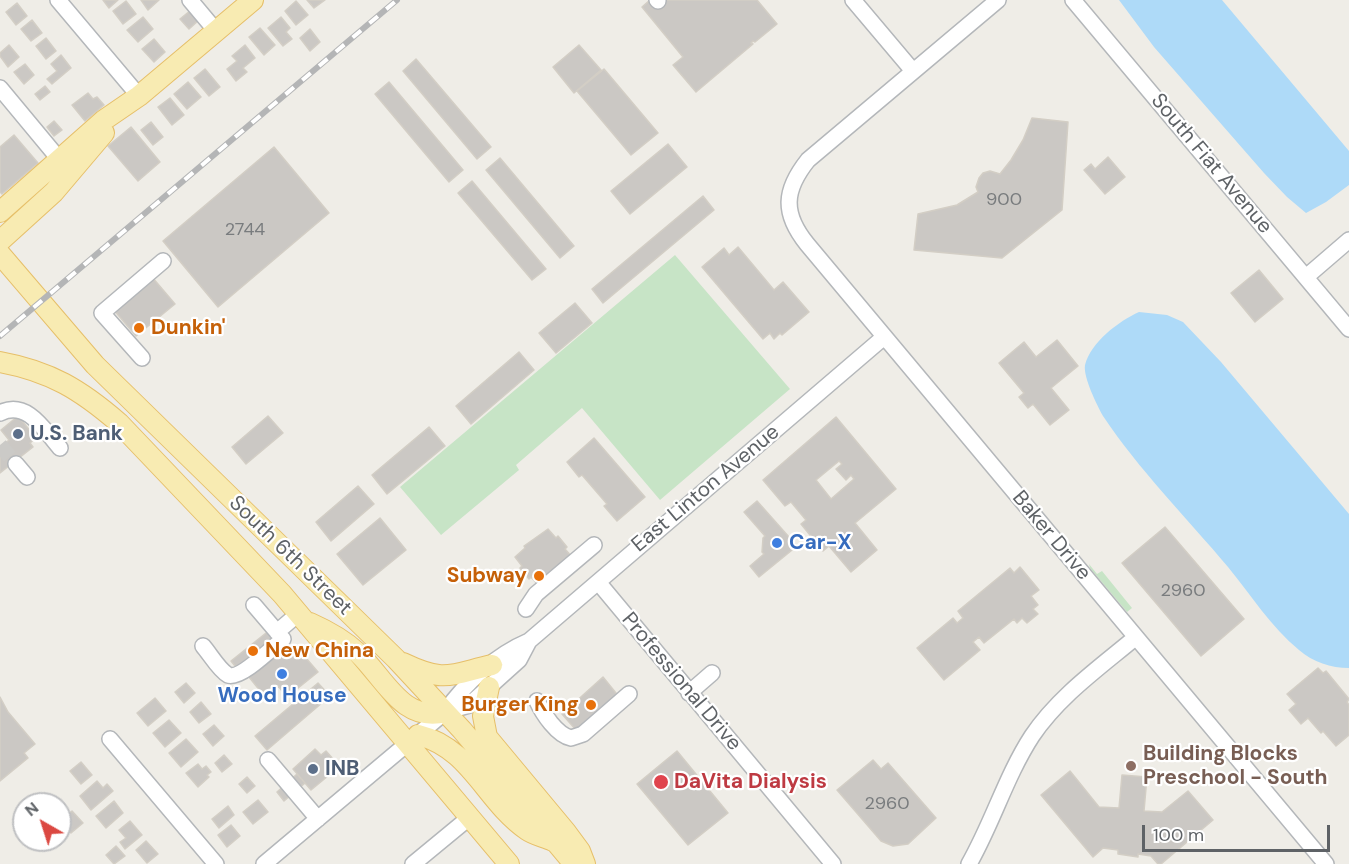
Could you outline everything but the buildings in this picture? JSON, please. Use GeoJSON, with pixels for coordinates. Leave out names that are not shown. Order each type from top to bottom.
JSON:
{"type":"FeatureCollection","features":[{"type":"Feature","properties":{"kind":"main road"},"geometry":{"type":"LineString","coordinates":[[0,212],[104,120],[139,96],[253,0]]}},
{"type":"Feature","properties":{"kind":"main road"},"geometry":{"type":"LineString","coordinates":[[0,241],[54,192],[96,141],[139,96]]}},
{"type":"Feature","properties":{"kind":"main road","name":"South 6th Street"},"geometry":{"type":"LineString","coordinates":[[0,254],[95,365],[396,659],[445,712],[574,864]]}},
{"type":"Feature","properties":{"kind":"main road","name":"South 6th Street"},"geometry":{"type":"LineString","coordinates":[[0,362],[43,372],[70,385],[119,423],[282,594],[413,739],[470,817],[509,864]]}},
{"type":"Feature","properties":{"kind":"main road"},"geometry":{"type":"LineString","coordinates":[[302,617],[337,636],[359,654],[392,693],[408,707],[430,714],[445,712]]}},
{"type":"Feature","properties":{"kind":"main road"},"geometry":{"type":"LineString","coordinates":[[396,659],[423,672],[446,676],[492,665]]}},
{"type":"Feature","properties":{"kind":"main road"},"geometry":{"type":"LineString","coordinates":[[489,687],[483,716],[488,737],[580,850],[585,864]]}},
{"type":"Feature","properties":{"kind":"main road"},"geometry":{"type":"LineString","coordinates":[[413,739],[430,738],[452,751],[500,805],[527,830],[555,842]]}},
{"type":"Feature","properties":{"kind":"street"},"geometry":{"type":"LineString","coordinates":[[58,0],[139,96]]}},
{"type":"Feature","properties":{"kind":"street"},"geometry":{"type":"LineString","coordinates":[[190,0],[216,31]]}},
{"type":"Feature","properties":{"kind":"street"},"geometry":{"type":"LineString","coordinates":[[853,0],[913,71],[998,0]]}},
{"type":"Feature","properties":{"kind":"street","name":"South Fiat Avenue"},"geometry":{"type":"LineString","coordinates":[[1073,0],[1349,329]]}},
{"type":"Feature","properties":{"kind":"street","name":"Baker Drive"},"geometry":{"type":"LineString","coordinates":[[913,71],[808,160],[795,176],[789,202],[793,220],[801,236],[1326,864]]}},
{"type":"Feature","properties":{"kind":"street"},"geometry":{"type":"LineString","coordinates":[[0,88],[59,159]]}},
{"type":"Feature","properties":{"kind":"street"},"geometry":{"type":"LineString","coordinates":[[1305,277],[1349,240]]}},
{"type":"Feature","properties":{"kind":"street"},"geometry":{"type":"LineString","coordinates":[[142,358],[102,313],[163,261]]}},
{"type":"Feature","properties":{"kind":"street","name":"East Linton Avenue"},"geometry":{"type":"LineString","coordinates":[[264,864],[445,712],[458,693],[510,649],[529,641],[884,337]]}},
{"type":"Feature","properties":{"kind":"street"},"geometry":{"type":"LineString","coordinates":[[0,413],[15,409],[27,412],[60,448]]}},
{"type":"Feature","properties":{"kind":"street"},"geometry":{"type":"LineString","coordinates":[[16,464],[27,477]]}},
{"type":"Feature","properties":{"kind":"street"},"geometry":{"type":"LineString","coordinates":[[526,609],[536,594],[594,545]]}},
{"type":"Feature","properties":{"kind":"street","name":"Professional Drive"},"geometry":{"type":"LineString","coordinates":[[598,582],[833,864]]}},
{"type":"Feature","properties":{"kind":"street"},"geometry":{"type":"LineString","coordinates":[[280,635],[257,608],[282,594]]}},
{"type":"Feature","properties":{"kind":"street"},"geometry":{"type":"LineString","coordinates":[[203,646],[226,674],[233,676],[244,671],[280,635],[302,617]]}},
{"type":"Feature","properties":{"kind":"street"},"geometry":{"type":"LineString","coordinates":[[969,864],[989,825],[1006,783],[1033,734],[1070,692],[1136,637]]}},
{"type":"Feature","properties":{"kind":"street","name":"East Linton Avenue"},"geometry":{"type":"LineString","coordinates":[[445,712],[470,705],[519,660],[529,641]]}},
{"type":"Feature","properties":{"kind":"street"},"geometry":{"type":"LineString","coordinates":[[689,693],[712,673]]}},
{"type":"Feature","properties":{"kind":"street"},"geometry":{"type":"LineString","coordinates":[[537,701],[541,710],[561,733],[571,738],[583,734],[629,694]]}},
{"type":"Feature","properties":{"kind":"street"},"geometry":{"type":"LineString","coordinates":[[110,739],[216,864]]}},
{"type":"Feature","properties":{"kind":"street"},"geometry":{"type":"LineString","coordinates":[[268,760],[318,819]]}},
{"type":"Feature","properties":{"kind":"street"},"geometry":{"type":"LineString","coordinates":[[413,864],[470,817]]}},
{"type":"Feature","properties":{"kind":"green space"},"geometry":{"type":"Polygon","coordinates":[[[675,255],[790,389],[660,500],[582,408],[516,465],[519,470],[441,535],[400,487],[675,255]]]}},
{"type":"Feature","properties":{"kind":"green space"},"geometry":{"type":"Polygon","coordinates":[[[1089,564],[1097,574],[1102,571],[1132,608],[1127,612],[1089,564]]]}},
{"type":"Feature","properties":{"kind":"water"},"geometry":{"type":"Polygon","coordinates":[[[1119,0],[1222,0],[1349,151],[1349,185],[1306,213],[1264,173],[1154,47],[1119,0]]]}},
{"type":"Feature","properties":{"kind":"water"},"geometry":{"type":"Polygon","coordinates":[[[1139,312],[1167,315],[1183,322],[1221,362],[1349,514],[1349,668],[1336,667],[1310,658],[1279,631],[1228,567],[1147,474],[1103,416],[1088,384],[1085,365],[1088,356],[1107,333],[1139,312]]]}},
{"type":"Feature","properties":{"kind":"tunnel"},"geometry":{"type":"LineString","coordinates":[[0,445],[16,464]]}},
{"type":"Feature","properties":{"kind":"railway"},"geometry":{"type":"LineString","coordinates":[[0,336],[397,0]]}},
{"type":"Feature","properties":{"kind":"place","name":"Dunkin'"},"geometry":{"type":"Point","coordinates":[139,328]}},
{"type":"Feature","properties":{"kind":"place","name":"U.S. Bank"},"geometry":{"type":"Point","coordinates":[18,434]}},
{"type":"Feature","properties":{"kind":"place","name":"Car-X"},"geometry":{"type":"Point","coordinates":[777,543]}},
{"type":"Feature","properties":{"kind":"place","name":"Subway"},"geometry":{"type":"Point","coordinates":[539,576]}},
{"type":"Feature","properties":{"kind":"place","name":"New China"},"geometry":{"type":"Point","coordinates":[253,651]}},
{"type":"Feature","properties":{"kind":"place","name":"Wood House"},"geometry":{"type":"Point","coordinates":[282,674]}},
{"type":"Feature","properties":{"kind":"place","name":"Burger King"},"geometry":{"type":"Point","coordinates":[591,705]}},
{"type":"Feature","properties":{"kind":"place","name":"Building Blocks Preschool - South"},"geometry":{"type":"Point","coordinates":[1131,766]}},
{"type":"Feature","properties":{"kind":"place","name":"INB"},"geometry":{"type":"Point","coordinates":[313,769]}},
{"type":"Feature","properties":{"kind":"place","name":"DaVita Dialysis"},"geometry":{"type":"Point","coordinates":[661,782]}}]}
